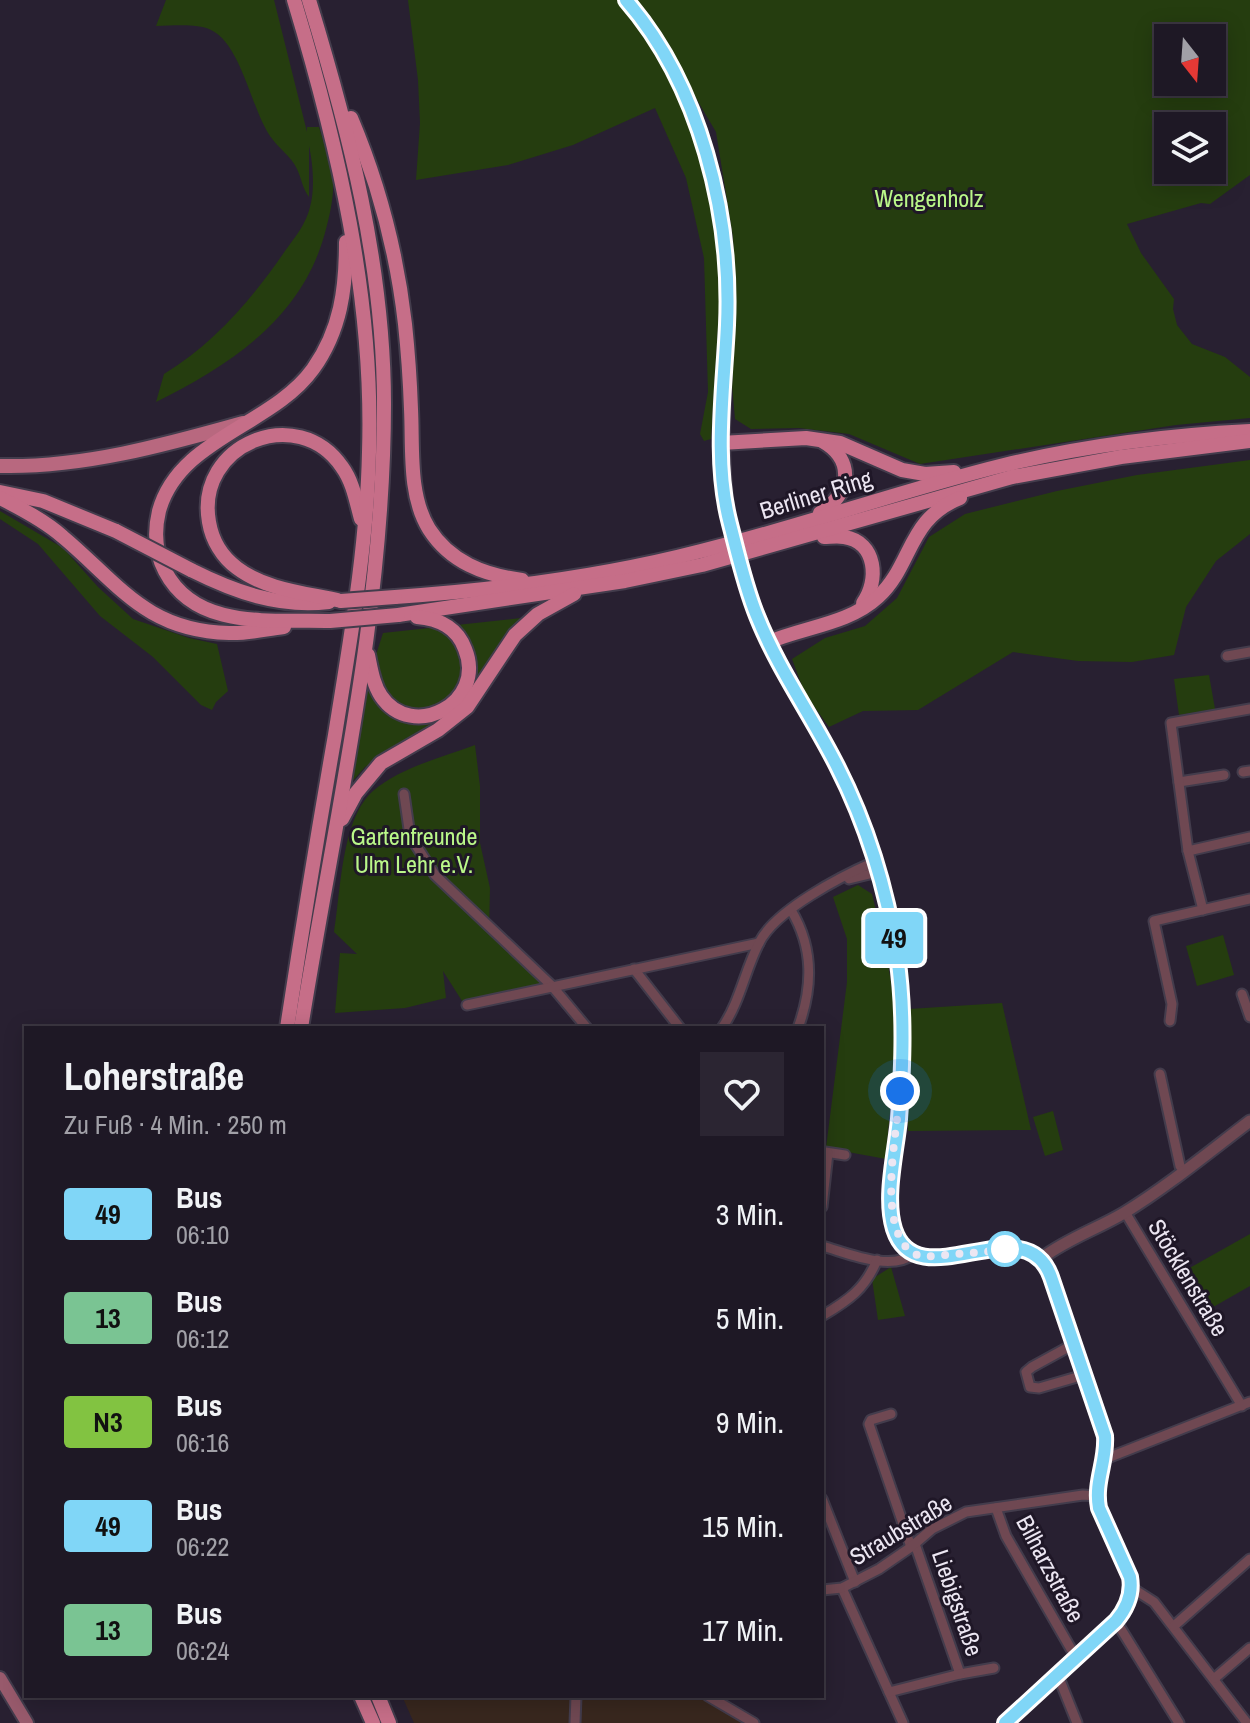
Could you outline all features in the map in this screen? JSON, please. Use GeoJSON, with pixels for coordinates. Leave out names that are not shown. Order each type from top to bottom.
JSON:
{"type":"FeatureCollection","features":[{"type":"Feature","properties":{"kind":"highway"},"geometry":{"type":"LineString","coordinates":[[287,1026],[350,641],[365,531],[370,450],[365,319],[347,213],[321,95],[294,0]]}},
{"type":"Feature","properties":{"kind":"highway"},"geometry":{"type":"LineString","coordinates":[[301,1026],[374,592],[384,402],[379,318],[365,220],[337,93],[309,0]]}},
{"type":"Feature","properties":{"kind":"highway"},"geometry":{"type":"LineString","coordinates":[[337,93],[352,119],[367,160],[396,270],[409,367],[413,467],[428,526],[452,555],[467,565],[490,574],[544,582]]}},
{"type":"Feature","properties":{"kind":"highway"},"geometry":{"type":"LineString","coordinates":[[330,621],[227,617],[194,604],[179,591],[159,557],[156,523],[167,489],[193,459],[297,387],[312,370],[335,329],[346,276],[347,213]]}},
{"type":"Feature","properties":{"kind":"highway","name":"Berliner Ring"},"geometry":{"type":"LineString","coordinates":[[398,615],[585,589],[702,565],[808,529],[1009,471],[1118,444],[1250,431]]}},
{"type":"Feature","properties":{"kind":"highway"},"geometry":{"type":"LineString","coordinates":[[313,599],[236,568],[216,544],[211,530],[208,498],[217,470],[225,459],[248,443],[277,435],[306,438],[332,455],[350,480],[365,531]]}},
{"type":"Feature","properties":{"kind":"highway"},"geometry":{"type":"LineString","coordinates":[[721,443],[818,439],[840,443],[895,468],[912,472],[1009,471]]}},
{"type":"Feature","properties":{"kind":"highway"},"geometry":{"type":"LineString","coordinates":[[808,529],[831,506],[844,486],[841,458],[832,447],[818,439]]}},
{"type":"Feature","properties":{"kind":"highway","name":"Berliner Ring"},"geometry":{"type":"LineString","coordinates":[[1009,471],[1250,441]]}},
{"type":"Feature","properties":{"kind":"highway"},"geometry":{"type":"LineString","coordinates":[[769,642],[858,610],[876,599],[887,588],[918,531],[939,509],[1009,471]]}},
{"type":"Feature","properties":{"kind":"highway"},"geometry":{"type":"LineString","coordinates":[[0,492],[43,501],[116,531],[191,570],[249,595],[293,603],[313,599]]}},
{"type":"Feature","properties":{"kind":"highway"},"geometry":{"type":"LineString","coordinates":[[0,498],[63,536],[124,595],[154,615],[198,630],[247,632],[398,615],[433,619],[447,625],[467,651],[469,669],[466,688],[449,707],[428,715],[418,716],[395,710],[386,703],[375,685],[366,643]]}},
{"type":"Feature","properties":{"kind":"highway"},"geometry":{"type":"LineString","coordinates":[[808,529],[845,537],[866,552],[873,565],[874,581],[858,610]]}},
{"type":"Feature","properties":{"kind":"highway","name":"Berliner Ring"},"geometry":{"type":"LineString","coordinates":[[313,599],[341,601],[544,582],[808,529]]}},
{"type":"Feature","properties":{"kind":"highway"},"geometry":{"type":"LineString","coordinates":[[335,832],[356,793],[381,763],[454,718],[476,695],[515,635],[528,622],[585,589]]}},
{"type":"Feature","properties":{"kind":"highway"},"geometry":{"type":"LineString","coordinates":[[362,1698],[373,1723]]}},
{"type":"Feature","properties":{"kind":"highway"},"geometry":{"type":"LineString","coordinates":[[379,1698],[389,1723]]}},
{"type":"Feature","properties":{"kind":"main road"},"geometry":{"type":"LineString","coordinates":[[0,466],[57,463],[141,450],[252,420]]}},
{"type":"Feature","properties":{"kind":"main road"},"geometry":{"type":"LineString","coordinates":[[0,1678],[27,1723]]}},
{"type":"Feature","properties":{"kind":"street"},"geometry":{"type":"LineString","coordinates":[[626,0],[658,46],[688,103],[703,139],[713,179],[723,232],[727,278],[721,443],[723,479],[729,519],[755,612],[845,782],[876,867],[893,934],[902,998],[902,1061],[892,1177],[892,1218],[898,1237],[914,1254],[929,1258],[1025,1249],[1042,1258],[1048,1267],[1105,1436],[1105,1459],[1097,1496],[1104,1520],[1124,1559],[1132,1588],[1128,1602],[1116,1621],[1005,1723]]}},
{"type":"Feature","properties":{"kind":"street"},"geometry":{"type":"LineString","coordinates":[[1227,656],[1250,652]]}},
{"type":"Feature","properties":{"kind":"street"},"geometry":{"type":"LineString","coordinates":[[1203,910],[1188,851],[1171,723],[1250,709]]}},
{"type":"Feature","properties":{"kind":"street"},"geometry":{"type":"LineString","coordinates":[[1179,782],[1224,775]]}},
{"type":"Feature","properties":{"kind":"street"},"geometry":{"type":"LineString","coordinates":[[404,794],[410,836],[435,875],[552,986],[585,1026]]}},
{"type":"Feature","properties":{"kind":"street"},"geometry":{"type":"LineString","coordinates":[[1188,851],[1250,837]]}},
{"type":"Feature","properties":{"kind":"street"},"geometry":{"type":"LineString","coordinates":[[723,1026],[732,1012],[759,943],[772,925],[838,881],[876,867]]}},
{"type":"Feature","properties":{"kind":"street"},"geometry":{"type":"LineString","coordinates":[[1170,1021],[1172,1004],[1154,921],[1250,899]]}},
{"type":"Feature","properties":{"kind":"street"},"geometry":{"type":"LineString","coordinates":[[791,910],[804,936],[809,963],[806,1006],[799,1026]]}},
{"type":"Feature","properties":{"kind":"street"},"geometry":{"type":"LineString","coordinates":[[467,1005],[759,943]]}},
{"type":"Feature","properties":{"kind":"street"},"geometry":{"type":"LineString","coordinates":[[634,969],[678,1026]]}},
{"type":"Feature","properties":{"kind":"street"},"geometry":{"type":"LineString","coordinates":[[1242,994],[1250,1017]]}},
{"type":"Feature","properties":{"kind":"street"},"geometry":{"type":"LineString","coordinates":[[1160,1074],[1180,1166],[1184,1171]]}},
{"type":"Feature","properties":{"kind":"street"},"geometry":{"type":"LineString","coordinates":[[1042,1258],[1062,1244],[1125,1212],[1250,1121]]}},
{"type":"Feature","properties":{"kind":"street"},"geometry":{"type":"LineString","coordinates":[[825,1152],[845,1155]]}},
{"type":"Feature","properties":{"kind":"street","name":"Stöcklenstraße"},"geometry":{"type":"LineString","coordinates":[[1125,1212],[1246,1404]]}},
{"type":"Feature","properties":{"kind":"street"},"geometry":{"type":"LineString","coordinates":[[824,1247],[877,1260],[899,1261],[914,1254]]}},
{"type":"Feature","properties":{"kind":"street"},"geometry":{"type":"LineString","coordinates":[[824,1315],[868,1281],[877,1260]]}},
{"type":"Feature","properties":{"kind":"street"},"geometry":{"type":"LineString","coordinates":[[1074,1344],[1032,1367],[1026,1372],[1026,1379],[1030,1387],[1039,1388],[1084,1375]]}},
{"type":"Feature","properties":{"kind":"street"},"geometry":{"type":"LineString","coordinates":[[1105,1459],[1246,1404]]}},
{"type":"Feature","properties":{"kind":"street","name":"Liebigstraße"},"geometry":{"type":"LineString","coordinates":[[891,1414],[871,1420],[869,1424],[960,1674]]}},
{"type":"Feature","properties":{"kind":"street","name":"Straubstraße"},"geometry":{"type":"LineString","coordinates":[[824,1590],[842,1588],[855,1582],[913,1546],[953,1516],[1083,1495],[1097,1496]]}},
{"type":"Feature","properties":{"kind":"street"},"geometry":{"type":"LineString","coordinates":[[824,1504],[855,1582]]}},
{"type":"Feature","properties":{"kind":"street","name":"Bilharzstraße"},"geometry":{"type":"LineString","coordinates":[[996,1508],[1006,1536],[1071,1649]]}},
{"type":"Feature","properties":{"kind":"street"},"geometry":{"type":"LineString","coordinates":[[1174,1626],[1250,1559]]}},
{"type":"Feature","properties":{"kind":"street"},"geometry":{"type":"LineString","coordinates":[[842,1588],[903,1723]]}},
{"type":"Feature","properties":{"kind":"street"},"geometry":{"type":"LineString","coordinates":[[1132,1588],[1154,1602],[1247,1723]]}},
{"type":"Feature","properties":{"kind":"street"},"geometry":{"type":"LineString","coordinates":[[1116,1621],[1179,1723]]}},
{"type":"Feature","properties":{"kind":"street"},"geometry":{"type":"LineString","coordinates":[[1215,1678],[1250,1648]]}},
{"type":"Feature","properties":{"kind":"street","name":"Liebigstraße"},"geometry":{"type":"LineString","coordinates":[[889,1692],[994,1668]]}},
{"type":"Feature","properties":{"kind":"street"},"geometry":{"type":"LineString","coordinates":[[1057,1673],[1077,1723]]}},
{"type":"Feature","properties":{"kind":"street"},"geometry":{"type":"LineString","coordinates":[[575,1723],[576,1698]]}},
{"type":"Feature","properties":{"kind":"street"},"geometry":{"type":"LineString","coordinates":[[711,1698],[754,1723]]}},
{"type":"Feature","properties":{"kind":"shaded area"},"geometry":{"type":"Polygon","coordinates":[[[403,1698],[711,1698],[754,1723],[414,1723],[403,1698]]]}},
{"type":"Feature","properties":{"kind":"green space"},"geometry":{"type":"Polygon","coordinates":[[[166,0],[274,0],[307,132],[307,127],[319,127],[331,167],[333,186],[329,217],[315,260],[301,288],[283,312],[237,354],[156,402],[164,374],[216,334],[246,303],[272,269],[306,219],[313,185],[309,146],[309,197],[294,164],[263,124],[238,62],[221,37],[198,26],[156,26],[166,0]]]}},
{"type":"Feature","properties":{"kind":"green space"},"geometry":{"type":"Polygon","coordinates":[[[408,0],[619,0],[649,42],[685,104],[717,235],[721,280],[711,439],[704,441],[700,434],[708,392],[704,258],[686,178],[655,108],[573,145],[508,165],[416,180],[420,123],[408,0]]]}},
{"type":"Feature","properties":{"kind":"green space","name":"Wengenholz"},"geometry":{"type":"Polygon","coordinates":[[[631,0],[1250,0],[1250,175],[1210,204],[1201,203],[1127,224],[1141,253],[1174,299],[1177,325],[1192,344],[1225,357],[1250,377],[1250,418],[1176,425],[920,464],[849,434],[799,428],[751,429],[735,419],[732,385],[736,308],[733,237],[716,132],[654,27],[631,0]]]}},
{"type":"Feature","properties":{"kind":"green space"},"geometry":{"type":"Polygon","coordinates":[[[1250,460],[1250,534],[1216,561],[1186,607],[1174,655],[1132,662],[1078,661],[1013,652],[918,710],[863,711],[829,727],[805,694],[792,659],[825,638],[865,626],[897,598],[929,537],[965,514],[1137,475],[1250,460]]]}},
{"type":"Feature","properties":{"kind":"green space"},"geometry":{"type":"Polygon","coordinates":[[[0,511],[63,548],[98,587],[133,619],[217,644],[228,691],[212,710],[201,705],[153,657],[100,616],[38,544],[0,519],[0,511]]]}},
{"type":"Feature","properties":{"kind":"green space"},"geometry":{"type":"Polygon","coordinates":[[[521,618],[508,633],[469,698],[434,725],[365,767],[351,783],[366,686],[383,633],[521,618]]]}},
{"type":"Feature","properties":{"kind":"green space"},"geometry":{"type":"Polygon","coordinates":[[[1209,675],[1215,709],[1179,715],[1174,679],[1209,675]]]}},
{"type":"Feature","properties":{"kind":"green space","name":"Gartenfreunde Ulm Lehr e.V."},"geometry":{"type":"Polygon","coordinates":[[[475,745],[480,786],[480,843],[490,888],[489,933],[545,985],[462,1001],[443,971],[446,998],[405,1008],[335,1013],[340,953],[357,954],[334,932],[348,837],[362,803],[373,791],[396,776],[475,745]]]}},
{"type":"Feature","properties":{"kind":"green space"},"geometry":{"type":"Polygon","coordinates":[[[858,885],[872,894],[893,997],[894,1058],[886,1159],[826,1148],[847,982],[847,939],[833,897],[858,885]]]}},
{"type":"Feature","properties":{"kind":"green space"},"geometry":{"type":"Polygon","coordinates":[[[1223,935],[1234,975],[1197,986],[1186,946],[1223,935]]]}},
{"type":"Feature","properties":{"kind":"green space"},"geometry":{"type":"Polygon","coordinates":[[[1002,1003],[1031,1130],[908,1131],[909,1009],[1002,1003]]]}},
{"type":"Feature","properties":{"kind":"green space"},"geometry":{"type":"Polygon","coordinates":[[[1053,1111],[1063,1150],[1045,1156],[1033,1117],[1053,1111]]]}},
{"type":"Feature","properties":{"kind":"green space"},"geometry":{"type":"Polygon","coordinates":[[[1250,1234],[1250,1286],[1208,1310],[1186,1270],[1250,1234]]]}},
{"type":"Feature","properties":{"kind":"green space"},"geometry":{"type":"Polygon","coordinates":[[[891,1267],[905,1316],[878,1320],[872,1279],[891,1267]]]}},
{"type":"Feature","properties":{"kind":"bus line","name":"49"},"geometry":{"type":"LineString","coordinates":[[626,0],[658,46],[688,103],[703,139],[713,179],[723,232],[727,278],[721,435],[723,479],[729,519],[755,612],[775,656],[836,763],[854,802],[889,912],[902,998],[899,1120],[892,1177],[894,1229],[907,1249],[919,1257],[1025,1249],[1042,1258],[1048,1267],[1105,1436],[1105,1459],[1097,1484],[1097,1496],[1099,1508],[1130,1577],[1132,1588],[1128,1602],[1116,1621],[1005,1723]]}},
{"type":"Feature","properties":{"kind":"route"},"geometry":{"type":"LineString","coordinates":[[900,1091],[892,1177],[892,1218],[898,1237],[907,1249],[919,1257],[1016,1249],[1005,1249]]}}]}
